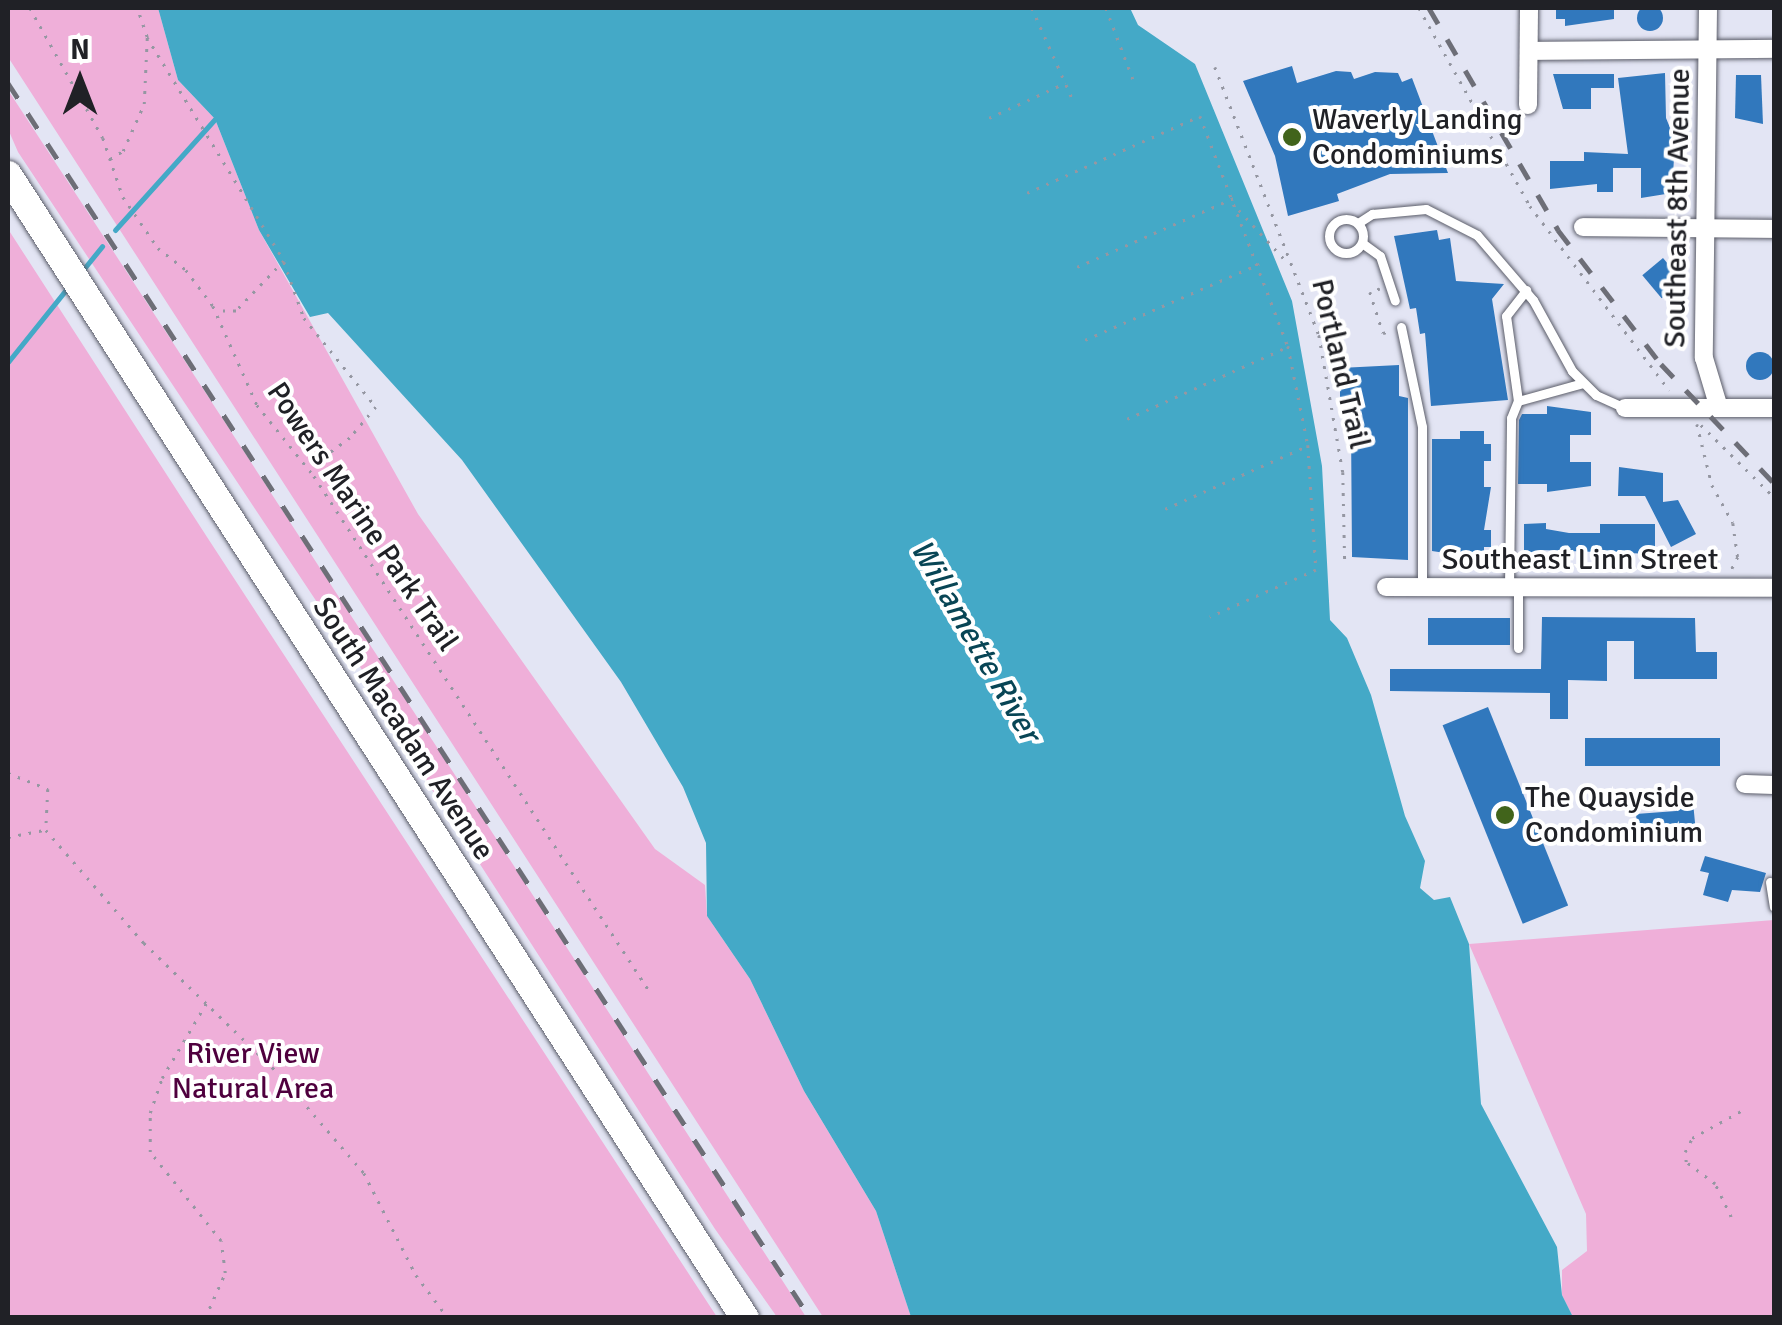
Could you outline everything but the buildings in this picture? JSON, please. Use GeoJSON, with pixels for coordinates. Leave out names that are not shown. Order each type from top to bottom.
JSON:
{"type":"FeatureCollection","features":[{"type":"Feature","properties":{"kind":"main road","name":"South Macadam Avenue"},"geometry":{"type":"LineString","coordinates":[[8,174],[746,1318]]}},
{"type":"Feature","properties":{"kind":"street"},"geometry":{"type":"LineString","coordinates":[[1528,8],[1528,105]]}},
{"type":"Feature","properties":{"kind":"street","name":"Southeast 8th Avenue"},"geometry":{"type":"LineString","coordinates":[[1708,8],[1704,358],[1719,408]]}},
{"type":"Feature","properties":{"kind":"street"},"geometry":{"type":"LineString","coordinates":[[1529,51],[1774,49]]}},
{"type":"Feature","properties":{"kind":"street"},"geometry":{"type":"LineString","coordinates":[[1584,226],[1774,229]]}},
{"type":"Feature","properties":{"kind":"street"},"geometry":{"type":"LineString","coordinates":[[1626,408],[1774,408]]}},
{"type":"Feature","properties":{"kind":"street","name":"Southeast Linn Street"},"geometry":{"type":"LineString","coordinates":[[1386,587],[1774,588]]}},
{"type":"Feature","properties":{"kind":"street"},"geometry":{"type":"LineString","coordinates":[[1746,784],[1774,785]]}},
{"type":"Feature","properties":{"kind":"lane"},"geometry":{"type":"LineString","coordinates":[[1362,243],[1344,253],[1329,240],[1336,222],[1358,222],[1400,209],[1454,220],[1484,242],[1526,290],[1583,383],[1626,408]]}},
{"type":"Feature","properties":{"kind":"lane"},"geometry":{"type":"LineString","coordinates":[[1358,222],[1362,243],[1380,256],[1396,300]]}},
{"type":"Feature","properties":{"kind":"lane"},"geometry":{"type":"LineString","coordinates":[[1518,648],[1513,587],[1511,418],[1518,400],[1506,316],[1526,290]]}},
{"type":"Feature","properties":{"kind":"lane"},"geometry":{"type":"LineString","coordinates":[[1402,327],[1422,426],[1422,587]]}},
{"type":"Feature","properties":{"kind":"lane"},"geometry":{"type":"LineString","coordinates":[[1518,400],[1583,383]]}},
{"type":"Feature","properties":{"kind":"lane"},"geometry":{"type":"LineString","coordinates":[[1770,882],[1774,907]]}},
{"type":"Feature","properties":{"kind":"path","name":"Powers Marine Park Trail"},"geometry":{"type":"LineString","coordinates":[[30,8],[110,159],[130,208],[216,310],[250,393],[308,470],[650,992]]}},
{"type":"Feature","properties":{"kind":"path"},"geometry":{"type":"LineString","coordinates":[[137,8],[147,38],[228,163],[284,261],[304,318],[376,408],[308,470]]}},
{"type":"Feature","properties":{"kind":"path"},"geometry":{"type":"LineString","coordinates":[[1032,8],[1072,98]]}},
{"type":"Feature","properties":{"kind":"path"},"geometry":{"type":"LineString","coordinates":[[1106,8],[1133,79]]}},
{"type":"Feature","properties":{"kind":"path"},"geometry":{"type":"LineString","coordinates":[[1419,8],[1530,206],[1666,387]]}},
{"type":"Feature","properties":{"kind":"path"},"geometry":{"type":"LineString","coordinates":[[110,159],[123,151],[144,104],[147,38]]}},
{"type":"Feature","properties":{"kind":"path","name":"Portland Trail"},"geometry":{"type":"LineString","coordinates":[[1215,67],[1320,335],[1343,472],[1345,566]]}},
{"type":"Feature","properties":{"kind":"path"},"geometry":{"type":"LineString","coordinates":[[989,118],[1065,82]]}},
{"type":"Feature","properties":{"kind":"path"},"geometry":{"type":"LineString","coordinates":[[1027,192],[1200,116],[1260,263],[1288,346],[1308,445],[1316,570],[1210,618]]}},
{"type":"Feature","properties":{"kind":"path"},"geometry":{"type":"LineString","coordinates":[[1077,267],[1234,198]]}},
{"type":"Feature","properties":{"kind":"path"},"geometry":{"type":"LineString","coordinates":[[1238,209],[1286,261]]}},
{"type":"Feature","properties":{"kind":"path"},"geometry":{"type":"LineString","coordinates":[[216,310],[236,312],[284,261]]}},
{"type":"Feature","properties":{"kind":"path"},"geometry":{"type":"LineString","coordinates":[[1085,340],[1260,263]]}},
{"type":"Feature","properties":{"kind":"path"},"geometry":{"type":"LineString","coordinates":[[1391,285],[1370,292],[1383,333],[1402,327]]}},
{"type":"Feature","properties":{"kind":"path"},"geometry":{"type":"LineString","coordinates":[[1127,419],[1288,346]]}},
{"type":"Feature","properties":{"kind":"path"},"geometry":{"type":"LineString","coordinates":[[1695,418],[1736,540],[1738,557],[1722,588]]}},
{"type":"Feature","properties":{"kind":"path"},"geometry":{"type":"LineString","coordinates":[[1703,428],[1774,497]]}},
{"type":"Feature","properties":{"kind":"path"},"geometry":{"type":"LineString","coordinates":[[1165,509],[1308,445]]}},
{"type":"Feature","properties":{"kind":"path"},"geometry":{"type":"LineString","coordinates":[[8,773],[48,789],[46,830],[144,943],[208,1000],[364,1173],[416,1275],[448,1318]]}},
{"type":"Feature","properties":{"kind":"path"},"geometry":{"type":"LineString","coordinates":[[8,836],[46,830]]}},
{"type":"Feature","properties":{"kind":"path"},"geometry":{"type":"LineString","coordinates":[[205,1318],[225,1273],[221,1241],[150,1152],[150,1113],[162,1078],[208,1000]]}},
{"type":"Feature","properties":{"kind":"path"},"geometry":{"type":"LineString","coordinates":[[1730,1216],[1715,1184],[1686,1162],[1684,1152],[1692,1138],[1743,1110]]}},
{"type":"Feature","properties":{"kind":"green space"},"geometry":{"type":"Polygon","coordinates":[[[8,8],[158,8],[178,80],[215,119],[259,230],[418,514],[655,849],[705,885],[707,916],[750,979],[804,1091],[876,1211],[911,1317],[823,1317],[8,57],[8,8]]]}},
{"type":"Feature","properties":{"kind":"green space"},"geometry":{"type":"Polygon","coordinates":[[[8,90],[806,1317],[777,1317],[715,1229],[389,723],[370,682],[18,152],[8,129],[8,90]]]}},
{"type":"Feature","properties":{"kind":"green space","name":"River View Natural Area"},"geometry":{"type":"Polygon","coordinates":[[[8,229],[207,537],[717,1317],[8,1317],[8,229]]]}},
{"type":"Feature","properties":{"kind":"green space"},"geometry":{"type":"Polygon","coordinates":[[[1774,920],[1774,1317],[1573,1317],[1562,1295],[1562,1270],[1587,1251],[1586,1214],[1469,944],[1774,920]]]}},
{"type":"Feature","properties":{"kind":"water","name":"Willamette River"},"geometry":{"type":"Polygon","coordinates":[[[158,8],[1130,8],[1138,25],[1195,64],[1292,301],[1322,466],[1330,620],[1347,638],[1371,695],[1405,816],[1425,861],[1420,888],[1434,900],[1450,897],[1469,944],[1481,1104],[1557,1247],[1562,1295],[1573,1317],[911,1317],[876,1211],[804,1091],[750,979],[707,916],[706,843],[683,787],[621,682],[462,460],[328,313],[310,317],[259,230],[215,119],[178,80],[158,8]]]}},
{"type":"Feature","properties":{"kind":"waterway"},"geometry":{"type":"LineString","coordinates":[[115,230],[215,119]]}},
{"type":"Feature","properties":{"kind":"waterway"},"geometry":{"type":"LineString","coordinates":[[82,271],[102,246]]}},
{"type":"Feature","properties":{"kind":"waterway"},"geometry":{"type":"LineString","coordinates":[[8,362],[68,287]]}},
{"type":"Feature","properties":{"kind":"railway"},"geometry":{"type":"LineString","coordinates":[[1429,8],[1558,230],[1661,364],[1774,483]]}},
{"type":"Feature","properties":{"kind":"railway"},"geometry":{"type":"LineString","coordinates":[[8,83],[810,1318]]}},
{"type":"Feature","properties":{"kind":"place","name":"Waverly Landing Condominiums"},"geometry":{"type":"Point","coordinates":[1292,137]}},
{"type":"Feature","properties":{"kind":"place","name":"The Quayside Condominium"},"geometry":{"type":"Point","coordinates":[1505,815]}}]}
